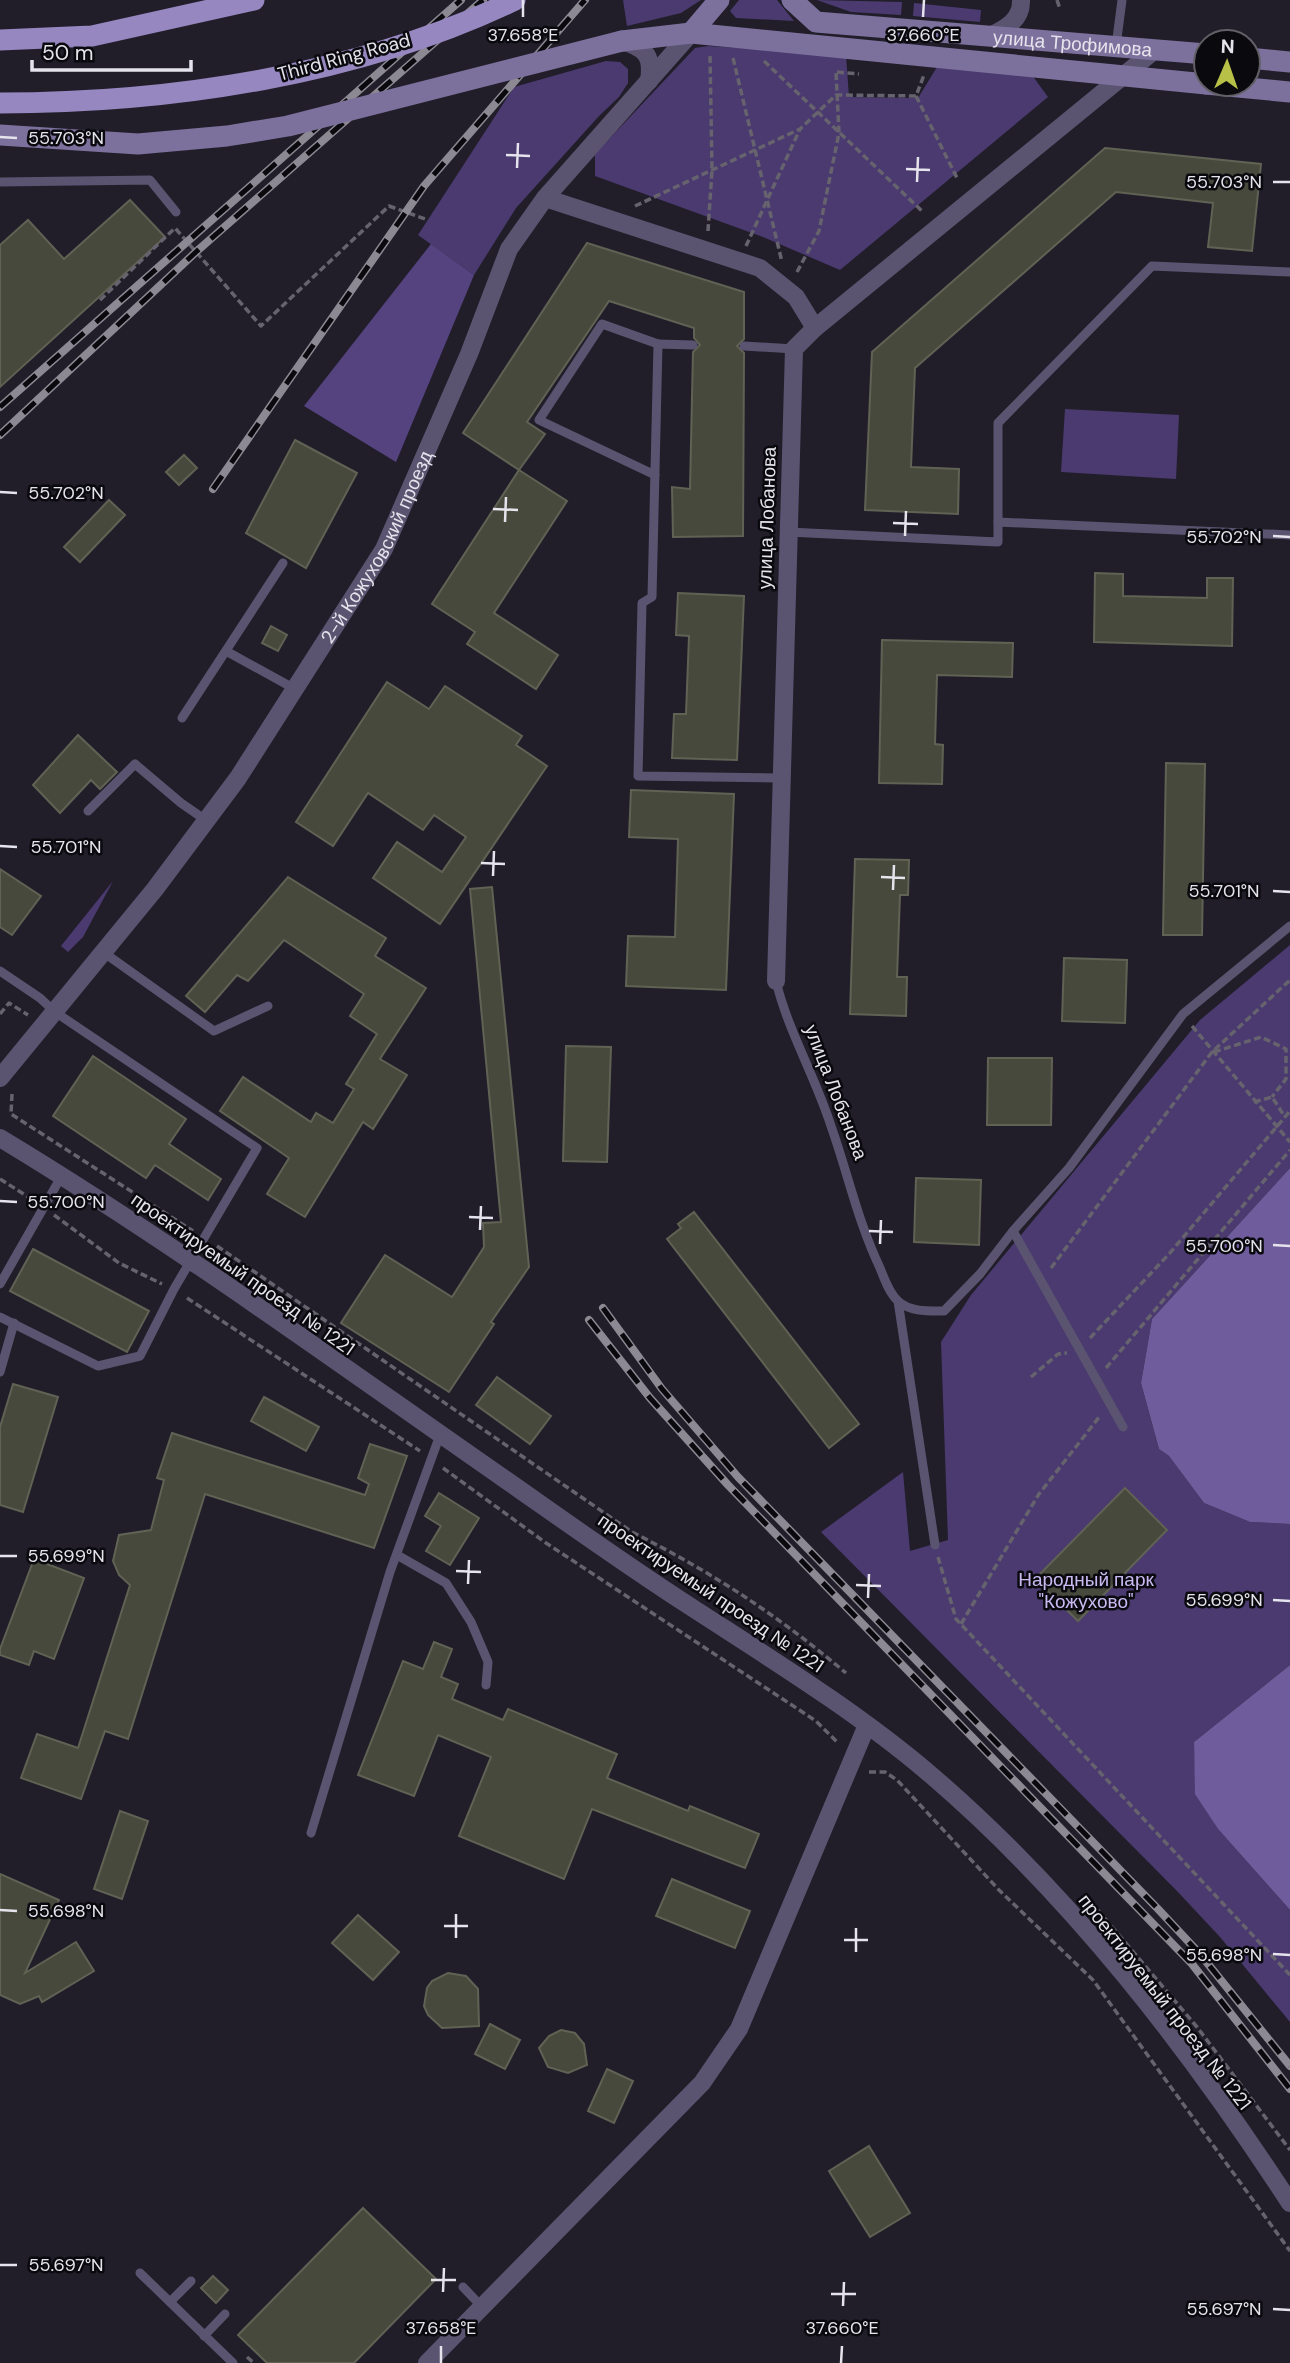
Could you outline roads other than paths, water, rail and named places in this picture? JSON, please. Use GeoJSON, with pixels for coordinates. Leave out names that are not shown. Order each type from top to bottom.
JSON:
{"type":"FeatureCollection","features":[{"type":"Feature","properties":{"kind":"main road"},"geometry":{"type":"LineString","coordinates":[[0,40],[92,36],[254,0]]}},
{"type":"Feature","properties":{"kind":"main road","name":"Third Ring Road"},"geometry":{"type":"LineString","coordinates":[[0,103],[66,103],[149,97],[233,85],[373,53],[515,0]]}},
{"type":"Feature","properties":{"kind":"main road","name":"2-й Кожуховский проезд"},"geometry":{"type":"LineString","coordinates":[[691,33],[719,0]]}},
{"type":"Feature","properties":{"kind":"main road","name":"улица Трофимова"},"geometry":{"type":"LineString","coordinates":[[792,0],[816,22],[1192,53]]}},
{"type":"Feature","properties":{"kind":"main road"},"geometry":{"type":"LineString","coordinates":[[0,135],[138,144],[227,136],[288,126],[622,41],[691,33],[1192,83]]}},
{"type":"Feature","properties":{"kind":"main road"},"geometry":{"type":"LineString","coordinates":[[1262,59],[1290,62]]}},
{"type":"Feature","properties":{"kind":"main road"},"geometry":{"type":"LineString","coordinates":[[1262,89],[1290,92]]}},
{"type":"Feature","properties":{"kind":"street"},"geometry":{"type":"LineString","coordinates":[[990,36],[1011,26],[1022,6],[1021,0]]}},
{"type":"Feature","properties":{"kind":"street","name":"2-й Кожуховский проезд"},"geometry":{"type":"LineString","coordinates":[[0,1078],[207,821],[384,549],[468,354],[509,250],[545,198],[691,33]]}},
{"type":"Feature","properties":{"kind":"street"},"geometry":{"type":"LineString","coordinates":[[622,41],[640,46],[649,54],[652,66],[649,81]]}},
{"type":"Feature","properties":{"kind":"street"},"geometry":{"type":"LineString","coordinates":[[794,349],[815,328],[1156,50]]}},
{"type":"Feature","properties":{"kind":"street"},"geometry":{"type":"LineString","coordinates":[[545,198],[760,268],[796,298],[815,328]]}},
{"type":"Feature","properties":{"kind":"street","name":"улица Лобанова"},"geometry":{"type":"LineString","coordinates":[[776,981],[794,349]]}},
{"type":"Feature","properties":{"kind":"street","name":"проектируемый проезд № 1221"},"geometry":{"type":"LineString","coordinates":[[0,1138],[191,1261],[440,1435],[867,1726],[934,1777],[1008,1846],[1072,1914],[1175,2043],[1290,2203]]}},
{"type":"Feature","properties":{"kind":"street"},"geometry":{"type":"LineString","coordinates":[[427,2363],[702,2083],[739,2029],[867,1726]]}},
{"type":"Feature","properties":{"kind":"lane"},"geometry":{"type":"LineString","coordinates":[[1116,46],[1122,0]]}},
{"type":"Feature","properties":{"kind":"lane"},"geometry":{"type":"LineString","coordinates":[[2,185],[150,180],[176,212]]}},
{"type":"Feature","properties":{"kind":"lane"},"geometry":{"type":"LineString","coordinates":[[787,531],[998,542],[998,423],[1152,265],[1290,272]]}},
{"type":"Feature","properties":{"kind":"lane"},"geometry":{"type":"LineString","coordinates":[[655,475],[539,420],[602,324],[658,344],[694,345]]}},
{"type":"Feature","properties":{"kind":"lane"},"geometry":{"type":"LineString","coordinates":[[658,344],[652,597],[642,603],[638,776],[781,778]]}},
{"type":"Feature","properties":{"kind":"lane"},"geometry":{"type":"LineString","coordinates":[[744,346],[794,349]]}},
{"type":"Feature","properties":{"kind":"lane"},"geometry":{"type":"LineString","coordinates":[[998,522],[1290,535]]}},
{"type":"Feature","properties":{"kind":"lane"},"geometry":{"type":"LineString","coordinates":[[182,718],[284,563]]}},
{"type":"Feature","properties":{"kind":"lane"},"geometry":{"type":"LineString","coordinates":[[226,651],[295,689]]}},
{"type":"Feature","properties":{"kind":"lane"},"geometry":{"type":"LineString","coordinates":[[88,811],[135,764],[207,821]]}},
{"type":"Feature","properties":{"kind":"lane"},"geometry":{"type":"LineString","coordinates":[[898,1301],[916,1310],[944,1311],[980,1274],[1013,1231],[1069,1168],[1183,1014],[1290,926]]}},
{"type":"Feature","properties":{"kind":"lane"},"geometry":{"type":"LineString","coordinates":[[103,952],[214,1031],[268,1006]]}},
{"type":"Feature","properties":{"kind":"lane"},"geometry":{"type":"LineString","coordinates":[[0,971],[40,998],[55,1012],[257,1148],[174,1289],[140,1356],[98,1366],[0,1317]]}},
{"type":"Feature","properties":{"kind":"lane","name":"улица Лобанова"},"geometry":{"type":"LineString","coordinates":[[776,981],[784,1017],[799,1042],[831,1126],[861,1228],[898,1301],[935,1545]]}},
{"type":"Feature","properties":{"kind":"lane"},"geometry":{"type":"LineString","coordinates":[[0,1283],[61,1177]]}},
{"type":"Feature","properties":{"kind":"lane"},"geometry":{"type":"LineString","coordinates":[[1013,1231],[1123,1427]]}},
{"type":"Feature","properties":{"kind":"lane"},"geometry":{"type":"LineString","coordinates":[[0,1372],[14,1323]]}},
{"type":"Feature","properties":{"kind":"lane"},"geometry":{"type":"LineString","coordinates":[[311,1833],[397,1555],[440,1435]]}},
{"type":"Feature","properties":{"kind":"lane"},"geometry":{"type":"LineString","coordinates":[[397,1555],[446,1583],[471,1622],[488,1662],[486,1685]]}},
{"type":"Feature","properties":{"kind":"lane"},"geometry":{"type":"LineString","coordinates":[[140,2273],[233,2363]]}},
{"type":"Feature","properties":{"kind":"lane"},"geometry":{"type":"LineString","coordinates":[[170,2302],[191,2281]]}},
{"type":"Feature","properties":{"kind":"lane"},"geometry":{"type":"LineString","coordinates":[[463,2287],[482,2307]]}},
{"type":"Feature","properties":{"kind":"lane"},"geometry":{"type":"LineString","coordinates":[[204,2336],[225,2314]]}},
{"type":"Feature","properties":{"kind":"railway"},"geometry":{"type":"LineString","coordinates":[[0,407],[461,0]]}},
{"type":"Feature","properties":{"kind":"railway"},"geometry":{"type":"LineString","coordinates":[[0,435],[197,251],[483,0]]}},
{"type":"Feature","properties":{"kind":"railway"},"geometry":{"type":"LineString","coordinates":[[213,489],[424,186],[585,0]]}},
{"type":"Feature","properties":{"kind":"railway"},"geometry":{"type":"LineString","coordinates":[[603,1308],[662,1389],[738,1477],[1158,1909],[1200,1954],[1290,2066]]}},
{"type":"Feature","properties":{"kind":"railway"},"geometry":{"type":"LineString","coordinates":[[589,1320],[650,1398],[728,1485],[1192,1964],[1290,2089]]}},
{"type":"Feature","properties":{"kind":"park label","name":"Народный парк \"Кожухово\""},"geometry":{"type":"Point","coordinates":[1086,1590]}}]}
